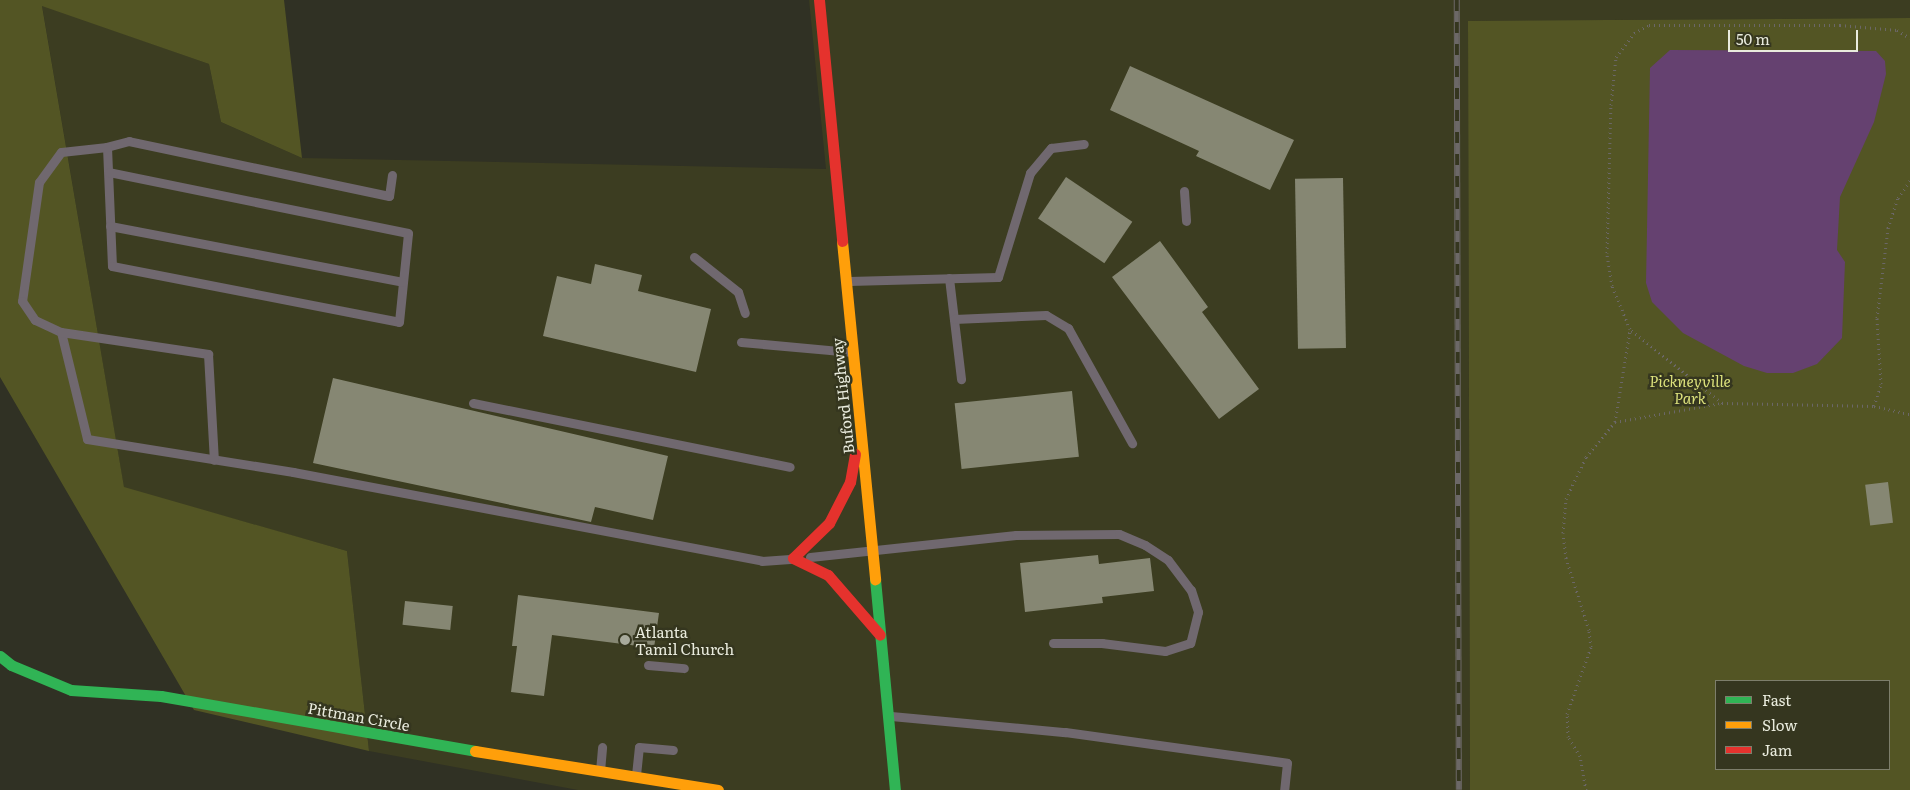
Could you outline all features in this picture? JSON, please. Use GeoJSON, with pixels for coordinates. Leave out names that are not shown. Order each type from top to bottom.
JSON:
{"type":"FeatureCollection","features":[{"type":"Feature","properties":{"kind":"main road","name":"Buford Highway"},"geometry":{"type":"LineString","coordinates":[[819,0],[895,790]]}},
{"type":"Feature","properties":{"kind":"main road"},"geometry":{"type":"LineString","coordinates":[[860,427],[850,482],[829,524],[793,558],[828,575],[880,635]]}},
{"type":"Feature","properties":{"kind":"main road","name":"Pittman Circle"},"geometry":{"type":"LineString","coordinates":[[0,656],[11,665],[71,690],[161,696],[600,773],[718,790]]}},
{"type":"Feature","properties":{"kind":"lane"},"geometry":{"type":"LineString","coordinates":[[214,460],[208,354],[61,332],[35,320],[22,301],[39,182],[61,152],[108,148],[129,141],[389,196],[392,175]]}},
{"type":"Feature","properties":{"kind":"lane"},"geometry":{"type":"LineString","coordinates":[[846,281],[998,277],[1030,173],[1051,148],[1084,144]]}},
{"type":"Feature","properties":{"kind":"lane"},"geometry":{"type":"LineString","coordinates":[[108,148],[112,266],[399,322],[408,233],[109,172]]}},
{"type":"Feature","properties":{"kind":"lane"},"geometry":{"type":"LineString","coordinates":[[1184,190],[1186,221]]}},
{"type":"Feature","properties":{"kind":"lane"},"geometry":{"type":"LineString","coordinates":[[110,226],[403,282]]}},
{"type":"Feature","properties":{"kind":"lane"},"geometry":{"type":"LineString","coordinates":[[694,257],[738,292],[745,313]]}},
{"type":"Feature","properties":{"kind":"lane"},"geometry":{"type":"LineString","coordinates":[[949,278],[961,378]]}},
{"type":"Feature","properties":{"kind":"lane"},"geometry":{"type":"LineString","coordinates":[[954,319],[1046,315],[1068,328],[1132,443]]}},
{"type":"Feature","properties":{"kind":"lane"},"geometry":{"type":"LineString","coordinates":[[61,332],[87,439],[214,460],[762,562],[1016,535],[1119,534],[1145,545],[1168,560],[1191,590],[1198,612],[1190,643],[1165,652],[1102,643],[1053,643]]}},
{"type":"Feature","properties":{"kind":"lane"},"geometry":{"type":"LineString","coordinates":[[741,342],[853,352]]}},
{"type":"Feature","properties":{"kind":"lane"},"geometry":{"type":"LineString","coordinates":[[473,403],[790,467]]}},
{"type":"Feature","properties":{"kind":"lane"},"geometry":{"type":"LineString","coordinates":[[648,665],[684,668]]}},
{"type":"Feature","properties":{"kind":"lane"},"geometry":{"type":"LineString","coordinates":[[888,716],[1065,732],[1287,763],[1284,790]]}},
{"type":"Feature","properties":{"kind":"lane"},"geometry":{"type":"LineString","coordinates":[[600,773],[602,747]]}},
{"type":"Feature","properties":{"kind":"lane"},"geometry":{"type":"LineString","coordinates":[[636,778],[639,747],[673,750]]}},
{"type":"Feature","properties":{"kind":"path"},"geometry":{"type":"LineString","coordinates":[[1722,403],[1630,329],[1612,286],[1608,253],[1611,106],[1616,57],[1634,33],[1649,25],[1840,25],[1897,30],[1910,38]]}},
{"type":"Feature","properties":{"kind":"path"},"geometry":{"type":"LineString","coordinates":[[1874,406],[1881,384],[1877,318],[1888,228],[1898,198],[1910,180]]}},
{"type":"Feature","properties":{"kind":"path"},"geometry":{"type":"LineString","coordinates":[[1586,790],[1580,756],[1568,737],[1567,714],[1590,647],[1590,630],[1566,558],[1563,533],[1566,499],[1586,457],[1615,422],[1630,329]]}},
{"type":"Feature","properties":{"kind":"path"},"geometry":{"type":"LineString","coordinates":[[1615,422],[1722,403],[1874,406],[1910,414]]}},
{"type":"Feature","properties":{"kind":"shaded area"},"geometry":{"type":"Polygon","coordinates":[[[809,0],[1910,0],[1910,18],[1468,21],[1470,790],[578,790],[369,751],[347,551],[124,488],[42,5],[209,64],[221,122],[302,158],[826,169],[809,0]]]}},
{"type":"Feature","properties":{"kind":"shaded area"},"geometry":{"type":"Polygon","coordinates":[[[1670,50],[1876,51],[1885,61],[1886,74],[1874,122],[1840,197],[1837,250],[1845,262],[1842,338],[1817,364],[1793,373],[1767,373],[1744,366],[1683,333],[1652,302],[1646,283],[1650,68],[1670,50]]]}},
{"type":"Feature","properties":{"kind":"green space"},"geometry":{"type":"Polygon","coordinates":[[[0,0],[284,0],[302,158],[221,122],[209,64],[42,6],[124,487],[347,551],[369,751],[194,710],[0,377],[0,0]]]}},
{"type":"Feature","properties":{"kind":"green space","name":"Pickneyville Park"},"geometry":{"type":"Polygon","coordinates":[[[1910,18],[1910,790],[1470,790],[1468,21],[1910,18]]]}},
{"type":"Feature","properties":{"kind":"building"},"geometry":{"type":"Polygon","coordinates":[[[1130,66],[1294,140],[1270,190],[1196,156],[1199,151],[1110,110],[1130,66]]]}},
{"type":"Feature","properties":{"kind":"building"},"geometry":{"type":"Polygon","coordinates":[[[1066,177],[1132,222],[1104,263],[1038,218],[1066,177]]]}},
{"type":"Feature","properties":{"kind":"building"},"geometry":{"type":"Polygon","coordinates":[[[1343,178],[1346,348],[1298,349],[1295,179],[1343,178]]]}},
{"type":"Feature","properties":{"kind":"building"},"geometry":{"type":"Polygon","coordinates":[[[1160,241],[1208,307],[1202,312],[1259,389],[1219,419],[1112,277],[1160,241]]]}},
{"type":"Feature","properties":{"kind":"building"},"geometry":{"type":"Polygon","coordinates":[[[595,264],[642,275],[638,291],[711,309],[696,372],[543,336],[557,276],[591,284],[595,264]]]}},
{"type":"Feature","properties":{"kind":"building"},"geometry":{"type":"Polygon","coordinates":[[[333,378],[668,456],[653,520],[595,507],[591,522],[313,463],[333,378]]]}},
{"type":"Feature","properties":{"kind":"building"},"geometry":{"type":"Polygon","coordinates":[[[1072,391],[1079,457],[962,469],[955,403],[1072,391]]]}},
{"type":"Feature","properties":{"kind":"building"},"geometry":{"type":"Polygon","coordinates":[[[1888,482],[1893,523],[1870,525],[1865,485],[1888,482]]]}},
{"type":"Feature","properties":{"kind":"building"},"geometry":{"type":"Polygon","coordinates":[[[1098,555],[1099,564],[1150,558],[1154,591],[1102,597],[1103,603],[1025,612],[1020,563],[1098,555]]]}},
{"type":"Feature","properties":{"kind":"building","name":"Atlanta Tamil Church"},"geometry":{"type":"Polygon","coordinates":[[[518,595],[659,613],[654,648],[552,635],[544,696],[511,692],[517,646],[512,646],[518,595]]]}},
{"type":"Feature","properties":{"kind":"building"},"geometry":{"type":"Polygon","coordinates":[[[405,601],[453,606],[450,630],[402,625],[405,601]]]}},
{"type":"Feature","properties":{"kind":"railway"},"geometry":{"type":"LineString","coordinates":[[1457,0],[1459,790]]}},
{"type":"Feature","properties":{"kind":"traffic: fast"},"geometry":{"type":"LineString","coordinates":[[875,579],[895,790]]}},
{"type":"Feature","properties":{"kind":"traffic: fast"},"geometry":{"type":"LineString","coordinates":[[0,656],[11,665],[71,690],[161,696],[475,751]]}},
{"type":"Feature","properties":{"kind":"traffic: slow"},"geometry":{"type":"LineString","coordinates":[[842,241],[875,579]]}},
{"type":"Feature","properties":{"kind":"traffic: slow"},"geometry":{"type":"LineString","coordinates":[[475,751],[718,790]]}},
{"type":"Feature","properties":{"kind":"traffic: jam"},"geometry":{"type":"LineString","coordinates":[[819,0],[842,241]]}},
{"type":"Feature","properties":{"kind":"traffic: jam"},"geometry":{"type":"LineString","coordinates":[[855,454],[850,482],[829,523],[793,558],[828,575],[880,635]]}},
{"type":"Feature","properties":{"kind":"place","name":"Atlanta Tamil Church"},"geometry":{"type":"Point","coordinates":[625,640]}}]}
